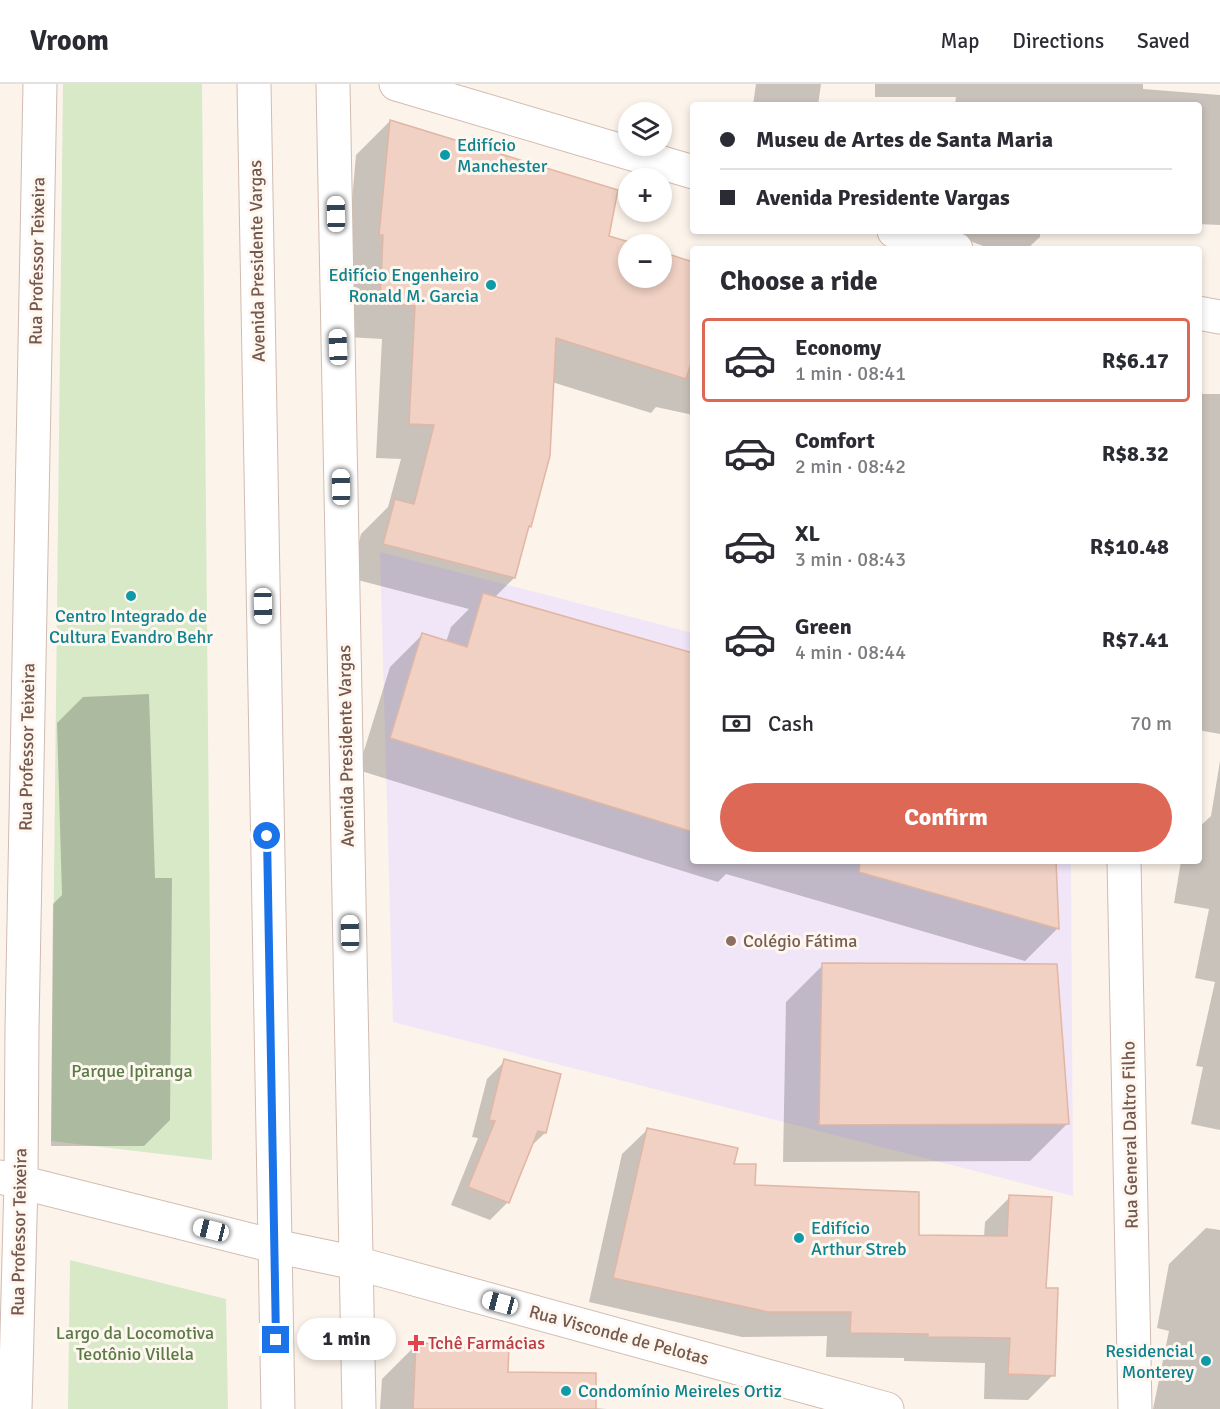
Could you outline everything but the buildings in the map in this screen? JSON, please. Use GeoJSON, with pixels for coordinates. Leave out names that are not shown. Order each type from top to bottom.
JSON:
{"type":"FeatureCollection","features":[{"type":"Feature","properties":{"kind":"street","name":"Rua Professor Teixeira"},"geometry":{"type":"LineString","coordinates":[[15,1409],[11,1180],[22,1017],[40,84]]}},
{"type":"Feature","properties":{"kind":"street","name":"Avenida Presidente Vargas"},"geometry":{"type":"LineString","coordinates":[[254,84],[278,1409]]}},
{"type":"Feature","properties":{"kind":"street","name":"Avenida Presidente Vargas"},"geometry":{"type":"LineString","coordinates":[[333,84],[359,1409]]}},
{"type":"Feature","properties":{"kind":"street"},"geometry":{"type":"LineString","coordinates":[[396,84],[690,171]]}},
{"type":"Feature","properties":{"kind":"street"},"geometry":{"type":"LineString","coordinates":[[904,234],[946,246]]}},
{"type":"Feature","properties":{"kind":"street"},"geometry":{"type":"LineString","coordinates":[[1202,313],[1220,317]]}},
{"type":"Feature","properties":{"kind":"street","name":"Rua General Daltro Filho"},"geometry":{"type":"LineString","coordinates":[[1124,864],[1135,1409]]}},
{"type":"Feature","properties":{"kind":"street","name":"Rua Visconde de Pelotas"},"geometry":{"type":"LineString","coordinates":[[11,1180],[274,1246],[356,1263],[887,1409]]}},
{"type":"Feature","properties":{"kind":"shaded area","name":"Colégio Fátima"},"geometry":{"type":"Polygon","coordinates":[[[380,552],[690,632],[690,864],[1071,864],[1073,1196],[393,1022],[380,552]]]}},
{"type":"Feature","properties":{"kind":"green space","name":"Parque Ipiranga"},"geometry":{"type":"Polygon","coordinates":[[[63,84],[202,84],[212,1160],[51,1141],[63,84]]]}},
{"type":"Feature","properties":{"kind":"green space","name":"Largo da Locomotiva Teotônio Villela"},"geometry":{"type":"Polygon","coordinates":[[[70,1260],[226,1299],[228,1409],[68,1409],[70,1260]]]}},
{"type":"Feature","properties":{"kind":"place","name":"Edifício Manchester"},"geometry":{"type":"Point","coordinates":[445,155]}},
{"type":"Feature","properties":{"kind":"place","name":"Edifício Engenheiro Ronald M. Garcia"},"geometry":{"type":"Point","coordinates":[491,285]}},
{"type":"Feature","properties":{"kind":"place","name":"Centro Integrado de Cultura Evandro Behr"},"geometry":{"type":"Point","coordinates":[131,596]}},
{"type":"Feature","properties":{"kind":"place","name":"Colégio Fátima"},"geometry":{"type":"Point","coordinates":[731,941]}},
{"type":"Feature","properties":{"kind":"place","name":"Edifício Arthur Streb"},"geometry":{"type":"Point","coordinates":[799,1238]}},
{"type":"Feature","properties":{"kind":"place","name":"Tchê Farmácias"},"geometry":{"type":"Point","coordinates":[416,1343]}},
{"type":"Feature","properties":{"kind":"place","name":"Residencial Monterey"},"geometry":{"type":"Point","coordinates":[1206,1361]}},
{"type":"Feature","properties":{"kind":"place","name":"Condomínio Meireles Ortiz"},"geometry":{"type":"Point","coordinates":[566,1391]}},
{"type":"Feature","properties":{"kind":"route"},"geometry":{"type":"LineString","coordinates":[[267,836],[276,1340]]}}]}
